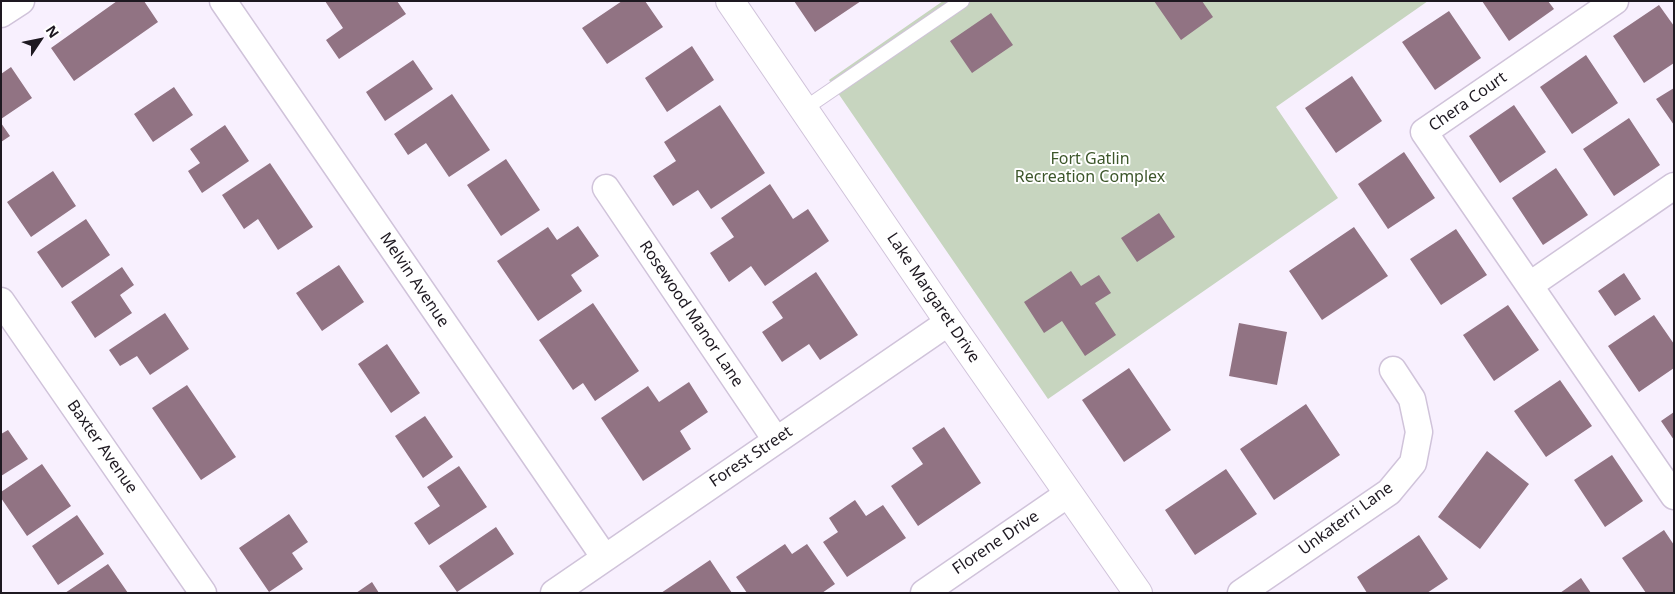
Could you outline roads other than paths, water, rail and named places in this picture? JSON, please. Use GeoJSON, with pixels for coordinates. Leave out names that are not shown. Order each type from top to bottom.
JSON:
{"type":"FeatureCollection","features":[{"type":"Feature","properties":{"kind":"street"},"geometry":{"type":"LineString","coordinates":[[1,14],[21,1]]}},
{"type":"Feature","properties":{"kind":"street","name":"Melvin Avenue"},"geometry":{"type":"LineString","coordinates":[[223,1],[605,558]]}},
{"type":"Feature","properties":{"kind":"street","name":"Lake Margaret Drive"},"geometry":{"type":"LineString","coordinates":[[730,1],[949,322],[1138,593]]}},
{"type":"Feature","properties":{"kind":"street","name":"Chera Court"},"geometry":{"type":"LineString","coordinates":[[1615,1],[1424,132],[1674,496]]}},
{"type":"Feature","properties":{"kind":"street"},"geometry":{"type":"LineString","coordinates":[[1530,285],[1674,186]]}},
{"type":"Feature","properties":{"kind":"street","name":"Rosewood Manor Lane"},"geometry":{"type":"LineString","coordinates":[[606,188],[776,440]]}},
{"type":"Feature","properties":{"kind":"street","name":"Baxter Avenue"},"geometry":{"type":"LineString","coordinates":[[1,301],[203,593]]}},
{"type":"Feature","properties":{"kind":"street","name":"Forest Street"},"geometry":{"type":"LineString","coordinates":[[554,593],[949,322]]}},
{"type":"Feature","properties":{"kind":"street","name":"Unkaterri Lane"},"geometry":{"type":"LineString","coordinates":[[1241,593],[1389,492],[1413,463],[1419,432],[1412,399],[1393,370]]}},
{"type":"Feature","properties":{"kind":"street","name":"Florene Drive"},"geometry":{"type":"LineString","coordinates":[[924,593],[1068,494]]}},
{"type":"Feature","properties":{"kind":"lane"},"geometry":{"type":"LineString","coordinates":[[804,109],[962,1]]}},
{"type":"Feature","properties":{"kind":"park label","name":"Fort Gatlin Recreation Complex"},"geometry":{"type":"Point","coordinates":[1090,168]}}]}
